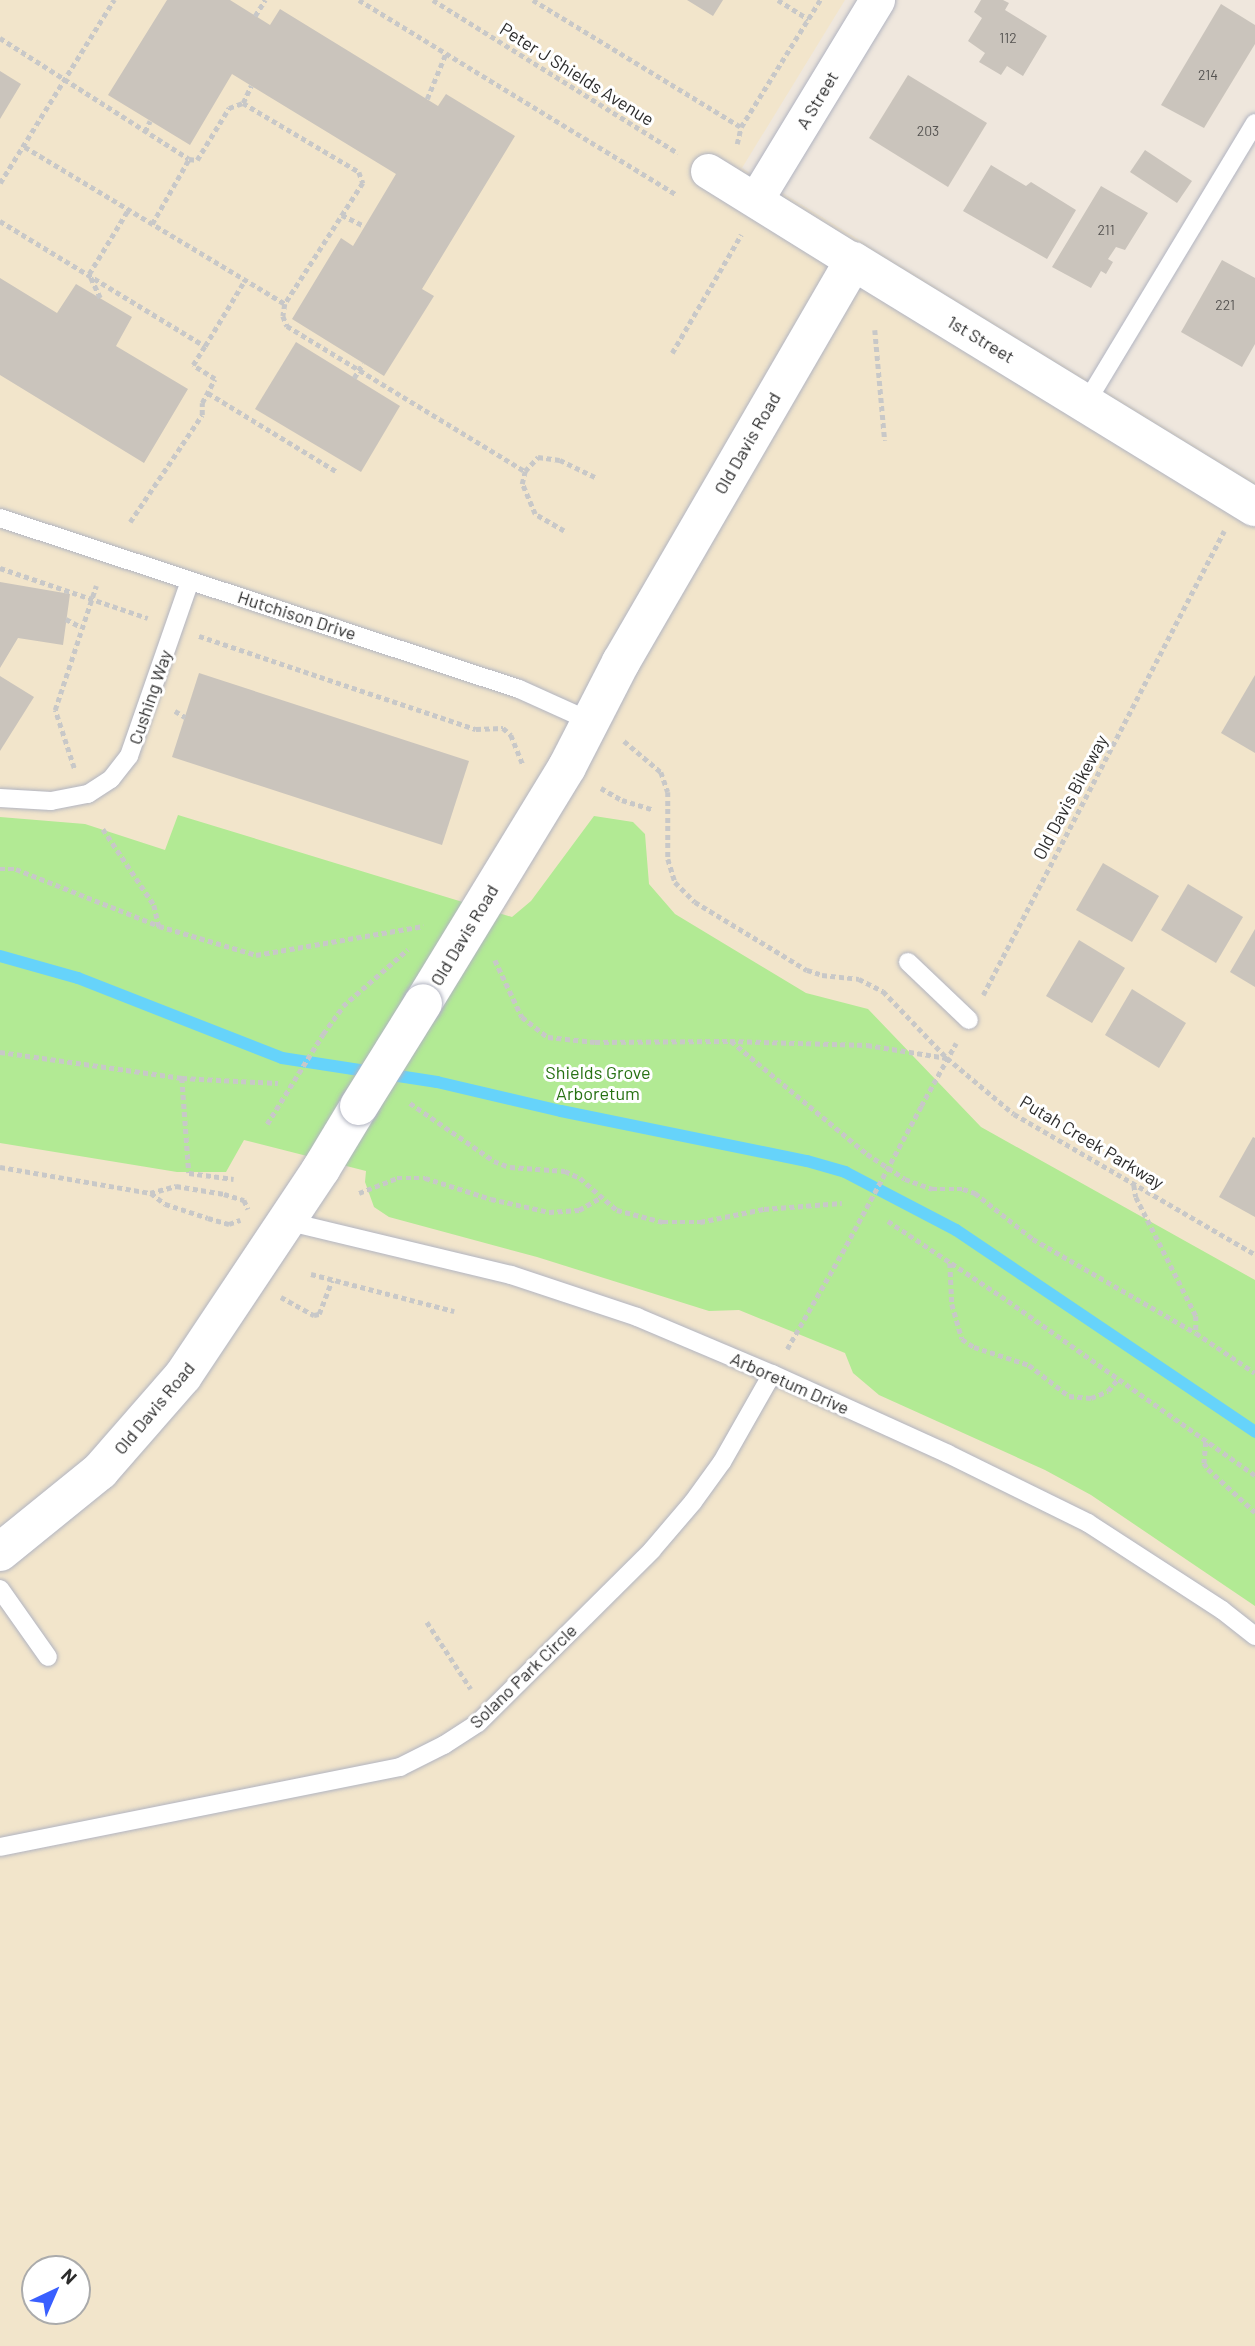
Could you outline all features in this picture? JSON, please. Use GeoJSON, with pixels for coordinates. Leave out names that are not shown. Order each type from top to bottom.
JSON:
{"type":"FeatureCollection","features":[{"type":"Feature","properties":{"kind":"street","name":"A Street"},"geometry":{"type":"LineString","coordinates":[[756,199],[877,0]]}},
{"type":"Feature","properties":{"kind":"street","name":"1st Street"},"geometry":{"type":"LineString","coordinates":[[708,171],[1248,503]]}},
{"type":"Feature","properties":{"kind":"street","name":"Old Davis Road"},"geometry":{"type":"LineString","coordinates":[[0,1552],[100,1471],[147,1421],[209,1340],[359,1106],[562,775],[590,721],[853,261]]}},
{"type":"Feature","properties":{"kind":"lane"},"geometry":{"type":"LineString","coordinates":[[1086,403],[1255,123]]}},
{"type":"Feature","properties":{"kind":"lane","name":"Hutchison Drive"},"geometry":{"type":"LineString","coordinates":[[0,518],[519,689],[590,721]]}},
{"type":"Feature","properties":{"kind":"lane","name":"Cushing Way"},"geometry":{"type":"LineString","coordinates":[[0,798],[51,801],[88,794],[111,779],[129,756],[190,580]]}},
{"type":"Feature","properties":{"kind":"lane"},"geometry":{"type":"LineString","coordinates":[[908,962],[968,1020]]}},
{"type":"Feature","properties":{"kind":"lane","name":"Arboretum Drive"},"geometry":{"type":"LineString","coordinates":[[286,1221],[511,1275],[637,1317],[772,1374],[948,1454],[1088,1523],[1222,1610],[1255,1636]]}},
{"type":"Feature","properties":{"kind":"lane","name":"Solano Park Circle"},"geometry":{"type":"LineString","coordinates":[[0,1847],[400,1766],[444,1745],[478,1723],[652,1550],[693,1502],[722,1462],[772,1374]]}},
{"type":"Feature","properties":{"kind":"lane"},"geometry":{"type":"LineString","coordinates":[[0,1589],[48,1657]]}},
{"type":"Feature","properties":{"kind":"path"},"geometry":{"type":"LineString","coordinates":[[0,183],[25,147],[114,0]]}},
{"type":"Feature","properties":{"kind":"path"},"geometry":{"type":"LineString","coordinates":[[255,16],[265,0]]}},
{"type":"Feature","properties":{"kind":"path"},"geometry":{"type":"LineString","coordinates":[[359,0],[686,201]]}},
{"type":"Feature","properties":{"kind":"path","name":"Peter J Shields Avenue"},"geometry":{"type":"LineString","coordinates":[[433,0],[708,171]]}},
{"type":"Feature","properties":{"kind":"path"},"geometry":{"type":"LineString","coordinates":[[533,0],[741,127],[820,0]]}},
{"type":"Feature","properties":{"kind":"path"},"geometry":{"type":"LineString","coordinates":[[778,0],[809,19]]}},
{"type":"Feature","properties":{"kind":"path"},"geometry":{"type":"LineString","coordinates":[[0,38],[189,159],[197,160],[229,108],[243,103],[251,86]]}},
{"type":"Feature","properties":{"kind":"path"},"geometry":{"type":"LineString","coordinates":[[427,99],[446,53]]}},
{"type":"Feature","properties":{"kind":"path"},"geometry":{"type":"LineString","coordinates":[[243,103],[359,172],[363,183],[285,304],[283,316],[287,326],[525,471]]}},
{"type":"Feature","properties":{"kind":"path"},"geometry":{"type":"LineString","coordinates":[[145,132],[150,121]]}},
{"type":"Feature","properties":{"kind":"path"},"geometry":{"type":"LineString","coordinates":[[25,147],[285,304]]}},
{"type":"Feature","properties":{"kind":"path"},"geometry":{"type":"LineString","coordinates":[[152,224],[189,159]]}},
{"type":"Feature","properties":{"kind":"path"},"geometry":{"type":"LineString","coordinates":[[89,274],[128,210]]}},
{"type":"Feature","properties":{"kind":"path"},"geometry":{"type":"LineString","coordinates":[[342,215],[365,226]]}},
{"type":"Feature","properties":{"kind":"path"},"geometry":{"type":"LineString","coordinates":[[0,221],[205,346]]}},
{"type":"Feature","properties":{"kind":"path"},"geometry":{"type":"LineString","coordinates":[[673,353],[741,234]]}},
{"type":"Feature","properties":{"kind":"path"},"geometry":{"type":"LineString","coordinates":[[89,274],[100,298]]}},
{"type":"Feature","properties":{"kind":"path"},"geometry":{"type":"LineString","coordinates":[[130,522],[202,415],[202,402],[215,379],[193,365],[245,280]]}},
{"type":"Feature","properties":{"kind":"path"},"geometry":{"type":"LineString","coordinates":[[875,330],[885,441]]}},
{"type":"Feature","properties":{"kind":"path"},"geometry":{"type":"LineString","coordinates":[[354,378],[363,363]]}},
{"type":"Feature","properties":{"kind":"path"},"geometry":{"type":"LineString","coordinates":[[208,393],[336,471]]}},
{"type":"Feature","properties":{"kind":"path"},"geometry":{"type":"LineString","coordinates":[[564,531],[535,514],[522,484],[525,471],[538,457],[560,460],[595,477]]}},
{"type":"Feature","properties":{"kind":"path","name":"Old Davis Bikeway"},"geometry":{"type":"LineString","coordinates":[[772,1374],[842,1253],[1248,503]]}},
{"type":"Feature","properties":{"kind":"path"},"geometry":{"type":"LineString","coordinates":[[0,568],[475,729],[503,728],[511,735]]}},
{"type":"Feature","properties":{"kind":"path"},"geometry":{"type":"LineString","coordinates":[[74,768],[55,709],[96,586]]}},
{"type":"Feature","properties":{"kind":"path"},"geometry":{"type":"LineString","coordinates":[[66,620],[81,627]]}},
{"type":"Feature","properties":{"kind":"path","name":"Putah Creek Parkway"},"geometry":{"type":"LineString","coordinates":[[590,721],[627,743],[661,772],[668,792],[667,859],[675,882],[695,902],[807,970],[822,975],[859,979],[883,991],[947,1058],[1014,1114],[1255,1255]]}},
{"type":"Feature","properties":{"kind":"path"},"geometry":{"type":"LineString","coordinates":[[601,788],[622,800],[652,809]]}},
{"type":"Feature","properties":{"kind":"path"},"geometry":{"type":"LineString","coordinates":[[103,828],[154,905],[159,926]]}},
{"type":"Feature","properties":{"kind":"path"},"geometry":{"type":"LineString","coordinates":[[267,1124],[323,1034]]}},
{"type":"Feature","properties":{"kind":"path"},"geometry":{"type":"LineString","coordinates":[[730,1041],[867,1154],[905,1179],[932,1189],[962,1189],[975,1193],[1033,1239],[1196,1332],[1255,1373]]}},
{"type":"Feature","properties":{"kind":"path"},"geometry":{"type":"LineString","coordinates":[[0,1052],[39,1060],[182,1078],[278,1083]]}},
{"type":"Feature","properties":{"kind":"path"},"geometry":{"type":"LineString","coordinates":[[182,1078],[190,1173],[234,1179]]}},
{"type":"Feature","properties":{"kind":"path"},"geometry":{"type":"LineString","coordinates":[[410,1104],[494,1161],[510,1167],[565,1171],[580,1178],[617,1210],[663,1223],[700,1222],[764,1209],[842,1203]]}},
{"type":"Feature","properties":{"kind":"path"},"geometry":{"type":"LineString","coordinates":[[0,1167],[150,1192],[176,1186],[224,1194],[244,1200],[251,1216],[229,1224],[165,1204],[150,1192]]}},
{"type":"Feature","properties":{"kind":"path"},"geometry":{"type":"LineString","coordinates":[[359,1193],[397,1178],[425,1178],[491,1199],[549,1212],[579,1209],[600,1198]]}},
{"type":"Feature","properties":{"kind":"path"},"geometry":{"type":"LineString","coordinates":[[1134,1184],[1136,1197],[1196,1316],[1196,1332]]}},
{"type":"Feature","properties":{"kind":"path"},"geometry":{"type":"LineString","coordinates":[[888,1221],[1255,1475]]}},
{"type":"Feature","properties":{"kind":"path"},"geometry":{"type":"LineString","coordinates":[[950,1263],[952,1304],[962,1339],[974,1347],[1029,1365],[1069,1396],[1091,1398],[1108,1391],[1117,1380]]}},
{"type":"Feature","properties":{"kind":"path"},"geometry":{"type":"LineString","coordinates":[[311,1274],[454,1311]]}},
{"type":"Feature","properties":{"kind":"path"},"geometry":{"type":"LineString","coordinates":[[280,1297],[319,1314],[332,1280]]}},
{"type":"Feature","properties":{"kind":"path"},"geometry":{"type":"LineString","coordinates":[[1206,1442],[1204,1463],[1208,1469],[1255,1512]]}},
{"type":"Feature","properties":{"kind":"path"},"geometry":{"type":"LineString","coordinates":[[427,1622],[473,1692]]}},
{"type":"Feature","properties":{"kind":"shaded area"},"geometry":{"type":"Polygon","coordinates":[[[0,0],[845,0],[742,168],[1255,482],[1255,2346],[0,2346],[0,0]]]}},
{"type":"Feature","properties":{"kind":"green space","name":"Shields Grove Arboretum"},"geometry":{"type":"Polygon","coordinates":[[[178,815],[512,917],[531,901],[594,816],[633,822],[645,834],[649,884],[675,914],[806,993],[868,1009],[981,1127],[1255,1280],[1255,1606],[1091,1495],[1045,1470],[879,1395],[853,1373],[845,1353],[739,1310],[709,1311],[537,1257],[389,1217],[374,1207],[365,1182],[366,1171],[244,1140],[226,1172],[177,1172],[0,1143],[0,817],[85,824],[165,850],[178,815]]]}},
{"type":"Feature","properties":{"kind":"building"},"geometry":{"type":"Polygon","coordinates":[[[167,0],[230,0],[270,25],[280,9],[438,106],[446,94],[515,136],[422,289],[434,296],[384,376],[292,319],[341,238],[353,246],[396,174],[232,74],[190,145],[108,95],[167,0]]]}},
{"type":"Feature","properties":{"kind":"building"},"geometry":{"type":"Polygon","coordinates":[[[687,0],[723,0],[713,16],[687,0]]]}},
{"type":"Feature","properties":{"kind":"building"},"geometry":{"type":"Polygon","coordinates":[[[981,0],[1003,0],[1009,3],[1005,10],[1047,36],[1023,76],[1007,66],[1001,75],[979,62],[985,53],[968,41],[982,18],[974,12],[981,0]]]}},
{"type":"Feature","properties":{"kind":"building"},"geometry":{"type":"Polygon","coordinates":[[[1221,4],[1255,25],[1255,44],[1204,128],[1161,105],[1221,4]]]}},
{"type":"Feature","properties":{"kind":"building"},"geometry":{"type":"Polygon","coordinates":[[[0,71],[21,84],[0,119],[0,71]]]}},
{"type":"Feature","properties":{"kind":"building"},"geometry":{"type":"Polygon","coordinates":[[[908,75],[987,123],[948,187],[869,138],[908,75]]]}},
{"type":"Feature","properties":{"kind":"building"},"geometry":{"type":"Polygon","coordinates":[[[1145,150],[1192,181],[1177,203],[1130,172],[1145,150]]]}},
{"type":"Feature","properties":{"kind":"building"},"geometry":{"type":"Polygon","coordinates":[[[991,165],[1026,186],[1031,182],[1076,210],[1047,259],[963,211],[991,165]]]}},
{"type":"Feature","properties":{"kind":"building"},"geometry":{"type":"Polygon","coordinates":[[[1101,186],[1148,213],[1125,250],[1116,247],[1108,259],[1113,262],[1106,274],[1101,271],[1091,288],[1052,267],[1101,186]]]}},
{"type":"Feature","properties":{"kind":"building"},"geometry":{"type":"Polygon","coordinates":[[[1222,260],[1255,278],[1255,344],[1242,367],[1181,332],[1222,260]]]}},
{"type":"Feature","properties":{"kind":"building"},"geometry":{"type":"Polygon","coordinates":[[[0,278],[57,313],[76,284],[132,317],[116,346],[188,389],[144,463],[0,375],[0,278]]]}},
{"type":"Feature","properties":{"kind":"building"},"geometry":{"type":"Polygon","coordinates":[[[296,342],[400,406],[361,472],[255,409],[296,342]]]}},
{"type":"Feature","properties":{"kind":"building"},"geometry":{"type":"Polygon","coordinates":[[[0,582],[70,594],[63,645],[18,638],[0,668],[0,582]]]}},
{"type":"Feature","properties":{"kind":"building"},"geometry":{"type":"Polygon","coordinates":[[[199,673],[469,761],[442,845],[172,757],[199,673]]]}},
{"type":"Feature","properties":{"kind":"building"},"geometry":{"type":"Polygon","coordinates":[[[1255,675],[1255,753],[1221,733],[1255,675]]]}},
{"type":"Feature","properties":{"kind":"building"},"geometry":{"type":"Polygon","coordinates":[[[0,676],[34,697],[0,751],[0,676]]]}},
{"type":"Feature","properties":{"kind":"building"},"geometry":{"type":"Polygon","coordinates":[[[1103,863],[1159,896],[1132,942],[1076,910],[1103,863]]]}},
{"type":"Feature","properties":{"kind":"building"},"geometry":{"type":"Polygon","coordinates":[[[1188,884],[1243,917],[1216,963],[1161,930],[1188,884]]]}},
{"type":"Feature","properties":{"kind":"building"},"geometry":{"type":"Polygon","coordinates":[[[1255,929],[1255,987],[1230,972],[1255,929]]]}},
{"type":"Feature","properties":{"kind":"building"},"geometry":{"type":"Polygon","coordinates":[[[1079,940],[1125,968],[1092,1023],[1046,996],[1079,940]]]}},
{"type":"Feature","properties":{"kind":"building"},"geometry":{"type":"Polygon","coordinates":[[[1132,989],[1186,1023],[1159,1068],[1105,1035],[1132,989]]]}},
{"type":"Feature","properties":{"kind":"building"},"geometry":{"type":"Polygon","coordinates":[[[1253,1137],[1255,1138],[1255,1217],[1219,1197],[1253,1137]]]}},
{"type":"Feature","properties":{"kind":"waterway"},"geometry":{"type":"LineString","coordinates":[[0,956],[78,978],[282,1058],[437,1082],[561,1111],[807,1161],[845,1172],[956,1230],[1255,1432]]}}]}
